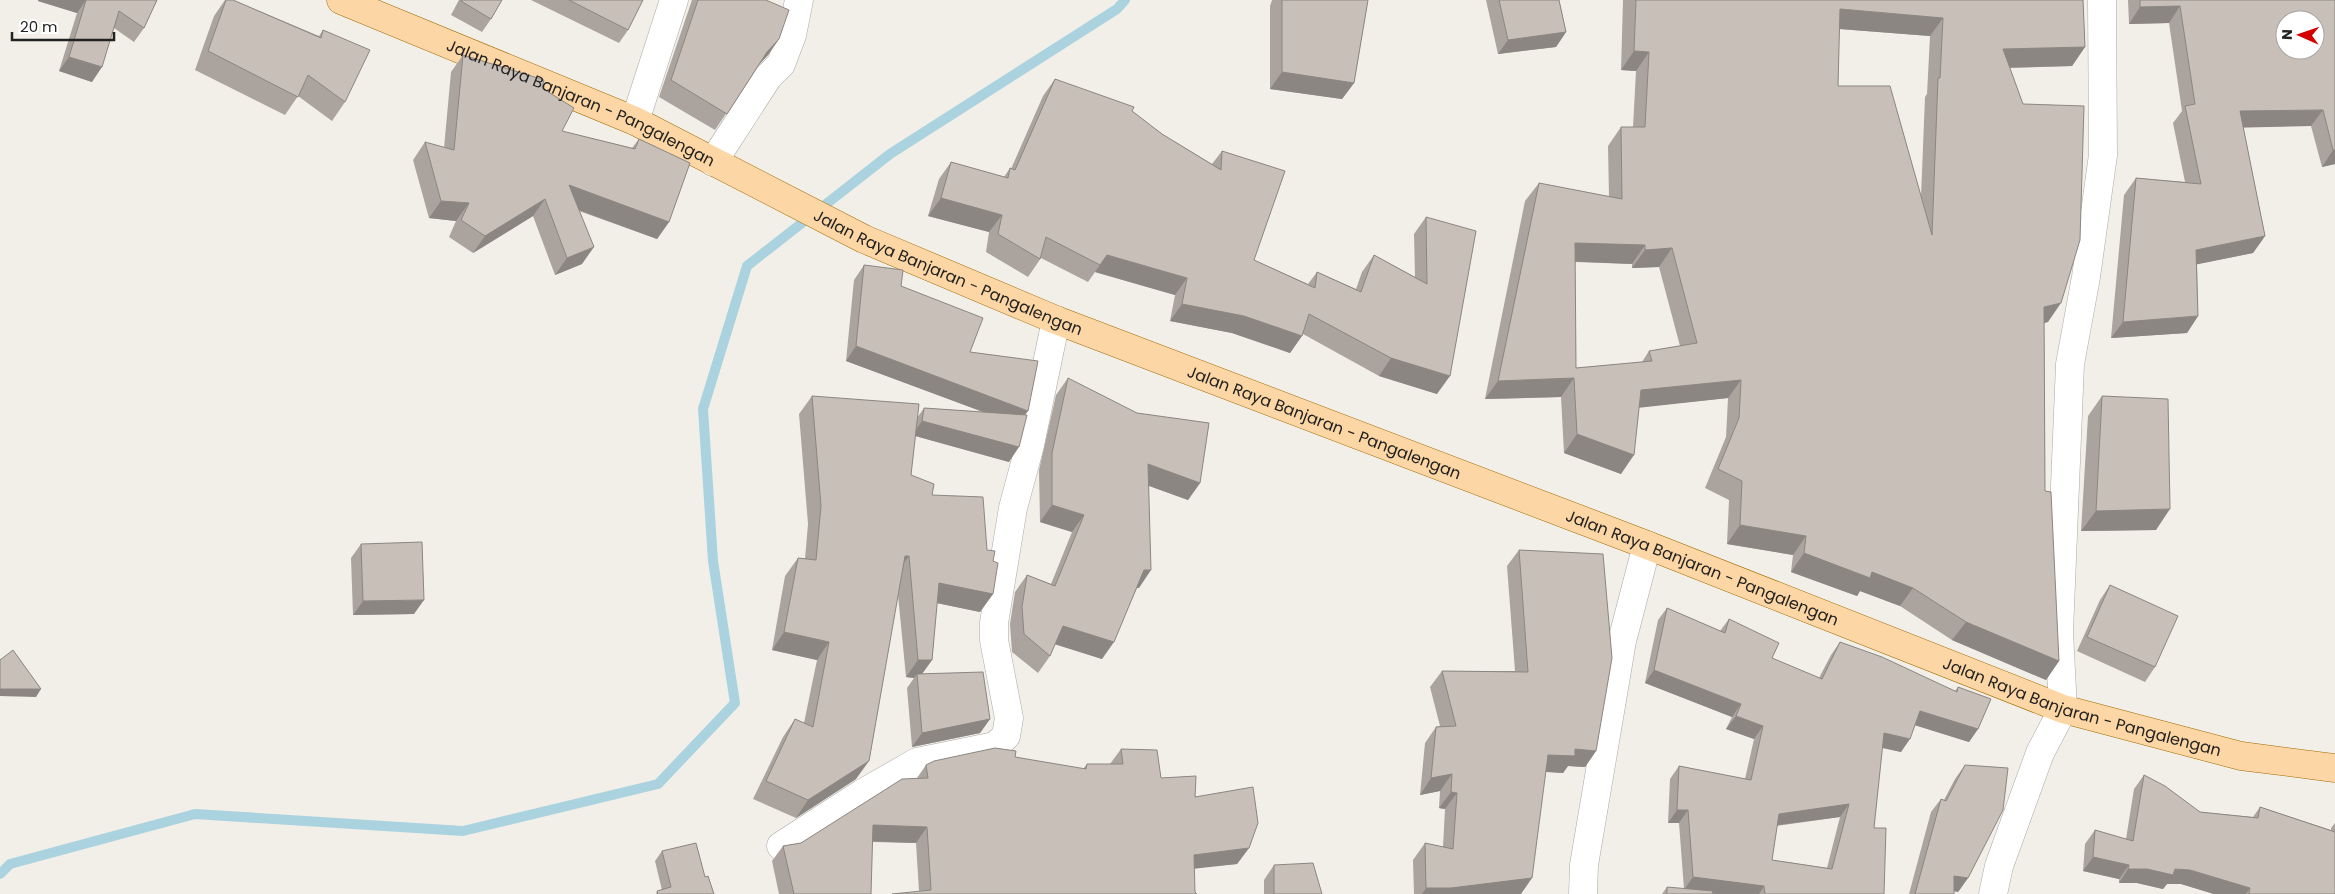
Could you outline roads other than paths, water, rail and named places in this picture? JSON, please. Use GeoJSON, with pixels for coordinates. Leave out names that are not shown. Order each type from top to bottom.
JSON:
{"type":"FeatureCollection","features":[{"type":"Feature","properties":{"kind":"main road","name":"Jalan Raya Banjaran - Pangalengan"},"geometry":{"type":"LineString","coordinates":[[341,0],[635,121],[864,239],[1056,320],[1647,545],[2063,709],[2242,756],[2335,768]]}},
{"type":"Feature","properties":{"kind":"street"},"geometry":{"type":"LineString","coordinates":[[635,121],[674,0]]}},
{"type":"Feature","properties":{"kind":"street"},"geometry":{"type":"LineString","coordinates":[[718,164],[768,77],[781,64],[792,35],[799,0]]}},
{"type":"Feature","properties":{"kind":"street"},"geometry":{"type":"LineString","coordinates":[[1993,894],[2000,866],[2040,753],[2063,709],[2059,632],[2070,364],[2086,278],[2103,155],[2102,0]]}},
{"type":"Feature","properties":{"kind":"street"},"geometry":{"type":"LineString","coordinates":[[780,846],[917,762],[995,746],[1006,736],[1009,718],[994,640],[994,623],[1014,508],[1030,444],[1056,320]]}},
{"type":"Feature","properties":{"kind":"street"},"geometry":{"type":"LineString","coordinates":[[1583,894],[1584,865],[1622,641],[1647,545]]}},
{"type":"Feature","properties":{"kind":"waterway"},"geometry":{"type":"LineString","coordinates":[[0,874],[10,864],[195,814],[463,831],[658,784],[735,703],[713,561],[703,409],[747,266],[890,154],[1117,9],[1125,0]]}}]}
